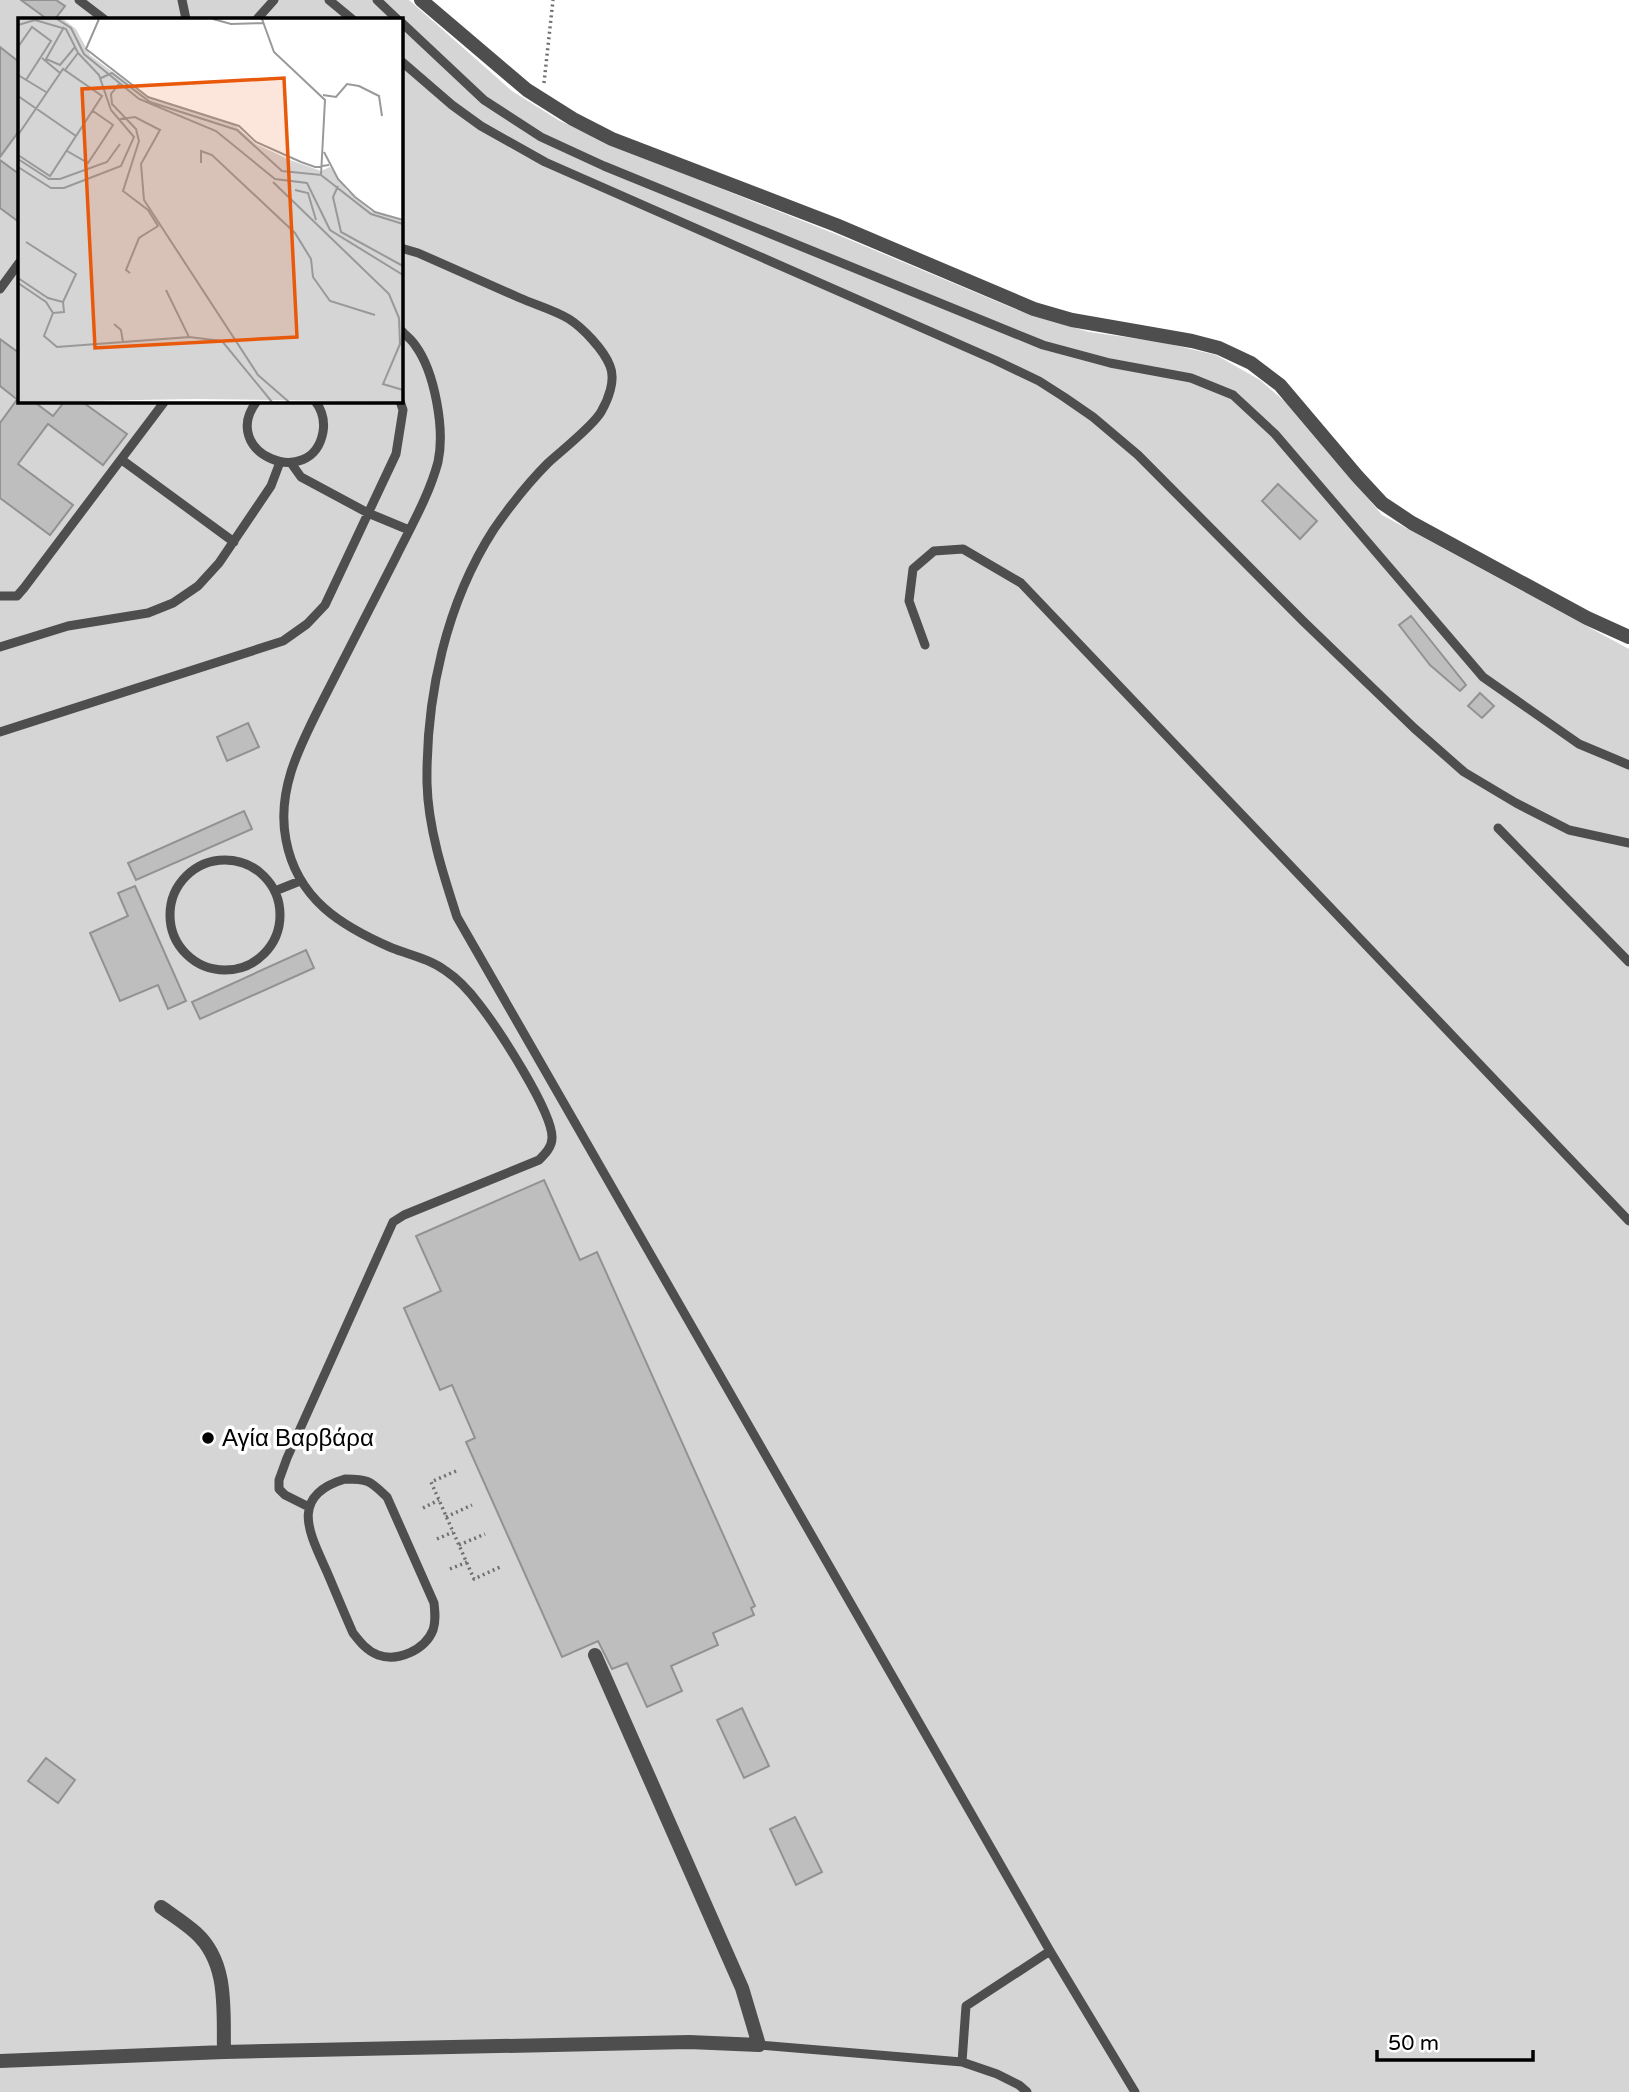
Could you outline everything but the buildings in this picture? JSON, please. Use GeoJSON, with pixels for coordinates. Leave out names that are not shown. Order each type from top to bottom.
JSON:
{"type":"FeatureCollection","features":[{"type":"Feature","properties":{"kind":"street"},"geometry":{"type":"LineString","coordinates":[[421,0],[527,90],[573,119],[612,139],[836,225],[1034,309],[1072,320],[1192,341],[1219,348],[1251,363],[1280,385],[1382,503],[1412,523],[1587,618],[1629,637]]}},
{"type":"Feature","properties":{"kind":"street"},"geometry":{"type":"LineString","coordinates":[[0,2060],[223,2052],[689,2042],[760,2045],[742,1988],[595,1655]]}},
{"type":"Feature","properties":{"kind":"street"},"geometry":{"type":"LineString","coordinates":[[160,1907],[197,1934],[215,1957],[222,1988],[223,2052]]}},
{"type":"Feature","properties":{"kind":"lane"},"geometry":{"type":"LineString","coordinates":[[79,0],[103,18]]}},
{"type":"Feature","properties":{"kind":"lane"},"geometry":{"type":"LineString","coordinates":[[182,0],[186,18]]}},
{"type":"Feature","properties":{"kind":"lane"},"geometry":{"type":"LineString","coordinates":[[258,18],[274,0]]}},
{"type":"Feature","properties":{"kind":"lane"},"geometry":{"type":"LineString","coordinates":[[330,0],[351,18]]}},
{"type":"Feature","properties":{"kind":"lane"},"geometry":{"type":"LineString","coordinates":[[377,0],[396,18]]}},
{"type":"Feature","properties":{"kind":"lane"},"geometry":{"type":"LineString","coordinates":[[402,24],[484,100],[541,137],[604,166],[1044,345],[1110,363],[1191,378],[1233,395],[1275,433],[1483,677],[1579,744],[1629,765]]}},
{"type":"Feature","properties":{"kind":"lane"},"geometry":{"type":"LineString","coordinates":[[402,62],[452,105],[545,162],[995,360],[1064,397],[1093,417],[1138,455],[1303,621],[1414,728],[1465,772],[1516,803],[1569,830],[1629,843]]}},
{"type":"Feature","properties":{"kind":"lane"},"geometry":{"type":"LineString","coordinates":[[402,248],[570,320],[599,347],[612,373],[610,393],[600,414],[546,465],[508,509],[482,548],[447,632],[434,688],[427,784],[442,874],[457,917],[1050,1951],[1135,2092]]}},
{"type":"Feature","properties":{"kind":"lane"},"geometry":{"type":"LineString","coordinates":[[0,289],[18,264]]}},
{"type":"Feature","properties":{"kind":"lane"},"geometry":{"type":"LineString","coordinates":[[309,1507],[285,1495],[279,1489],[279,1480],[393,1222],[404,1215],[539,1160],[549,1150],[552,1139],[548,1121],[527,1078],[478,1003],[444,969],[359,933],[337,920],[300,881],[286,841],[283,815],[288,777],[409,530],[431,483],[438,460],[440,414],[436,396],[416,346],[402,331]]}},
{"type":"Feature","properties":{"kind":"lane"},"geometry":{"type":"LineString","coordinates":[[0,596],[17,596],[24,588],[164,402]]}},
{"type":"Feature","properties":{"kind":"lane"},"geometry":{"type":"LineString","coordinates":[[256,402],[249,414],[249,435],[260,453],[269,460],[280,463],[291,463],[310,454],[322,436],[323,415],[316,402]]}},
{"type":"Feature","properties":{"kind":"lane"},"geometry":{"type":"LineString","coordinates":[[0,732],[283,641],[307,624],[325,605],[396,454],[403,410],[400,402]]}},
{"type":"Feature","properties":{"kind":"lane"},"geometry":{"type":"LineString","coordinates":[[122,460],[234,542]]}},
{"type":"Feature","properties":{"kind":"lane"},"geometry":{"type":"LineString","coordinates":[[0,647],[68,626],[148,613],[173,604],[198,586],[219,563],[271,486],[280,463]]}},
{"type":"Feature","properties":{"kind":"lane"},"geometry":{"type":"LineString","coordinates":[[291,463],[301,477],[368,513],[409,530]]}},
{"type":"Feature","properties":{"kind":"lane"},"geometry":{"type":"LineString","coordinates":[[925,645],[909,601],[913,569],[934,551],[962,549],[1021,583],[1629,1221]]}},
{"type":"Feature","properties":{"kind":"lane"},"geometry":{"type":"LineString","coordinates":[[1498,828],[1629,962]]}},
{"type":"Feature","properties":{"kind":"lane"},"geometry":{"type":"LineString","coordinates":[[220,860],[233,860],[258,870],[275,891],[280,917],[273,942],[265,953],[243,967],[216,969],[192,959],[175,939],[171,926],[172,900],[177,887],[195,868],[220,860]]}},
{"type":"Feature","properties":{"kind":"lane"},"geometry":{"type":"LineString","coordinates":[[275,891],[300,881]]}},
{"type":"Feature","properties":{"kind":"lane"},"geometry":{"type":"LineString","coordinates":[[345,1479],[363,1479],[387,1497],[434,1603],[436,1618],[433,1630],[426,1642],[412,1653],[394,1657],[377,1655],[365,1647],[353,1633],[308,1530],[309,1507],[320,1492],[345,1479]]}},
{"type":"Feature","properties":{"kind":"lane"},"geometry":{"type":"LineString","coordinates":[[962,2062],[966,2006],[1050,1951]]}},
{"type":"Feature","properties":{"kind":"lane"},"geometry":{"type":"LineString","coordinates":[[760,2045],[962,2062],[998,2074],[1027,2092]]}},
{"type":"Feature","properties":{"kind":"path"},"geometry":{"type":"LineString","coordinates":[[541,98],[553,0]]}},
{"type":"Feature","properties":{"kind":"path"},"geometry":{"type":"LineString","coordinates":[[456,1471],[431,1482],[474,1579],[500,1567]]}},
{"type":"Feature","properties":{"kind":"path"},"geometry":{"type":"LineString","coordinates":[[423,1508],[439,1500]]}},
{"type":"Feature","properties":{"kind":"path"},"geometry":{"type":"LineString","coordinates":[[446,1517],[472,1505]]}},
{"type":"Feature","properties":{"kind":"path"},"geometry":{"type":"LineString","coordinates":[[438,1539],[453,1532]]}},
{"type":"Feature","properties":{"kind":"path"},"geometry":{"type":"LineString","coordinates":[[459,1545],[485,1534]]}},
{"type":"Feature","properties":{"kind":"path"},"geometry":{"type":"LineString","coordinates":[[450,1569],[467,1562]]}},
{"type":"Feature","properties":{"kind":"shaded area"},"geometry":{"type":"Polygon","coordinates":[[[0,0],[409,0],[512,91],[560,121],[644,158],[1020,311],[1089,332],[1161,342],[1216,355],[1260,380],[1290,406],[1382,515],[1629,649],[1629,2092],[0,2092],[0,0]]]}},
{"type":"Feature","properties":{"kind":"place","name":"Αγία Βαρβάρα"},"geometry":{"type":"Point","coordinates":[208,1438]}}]}
